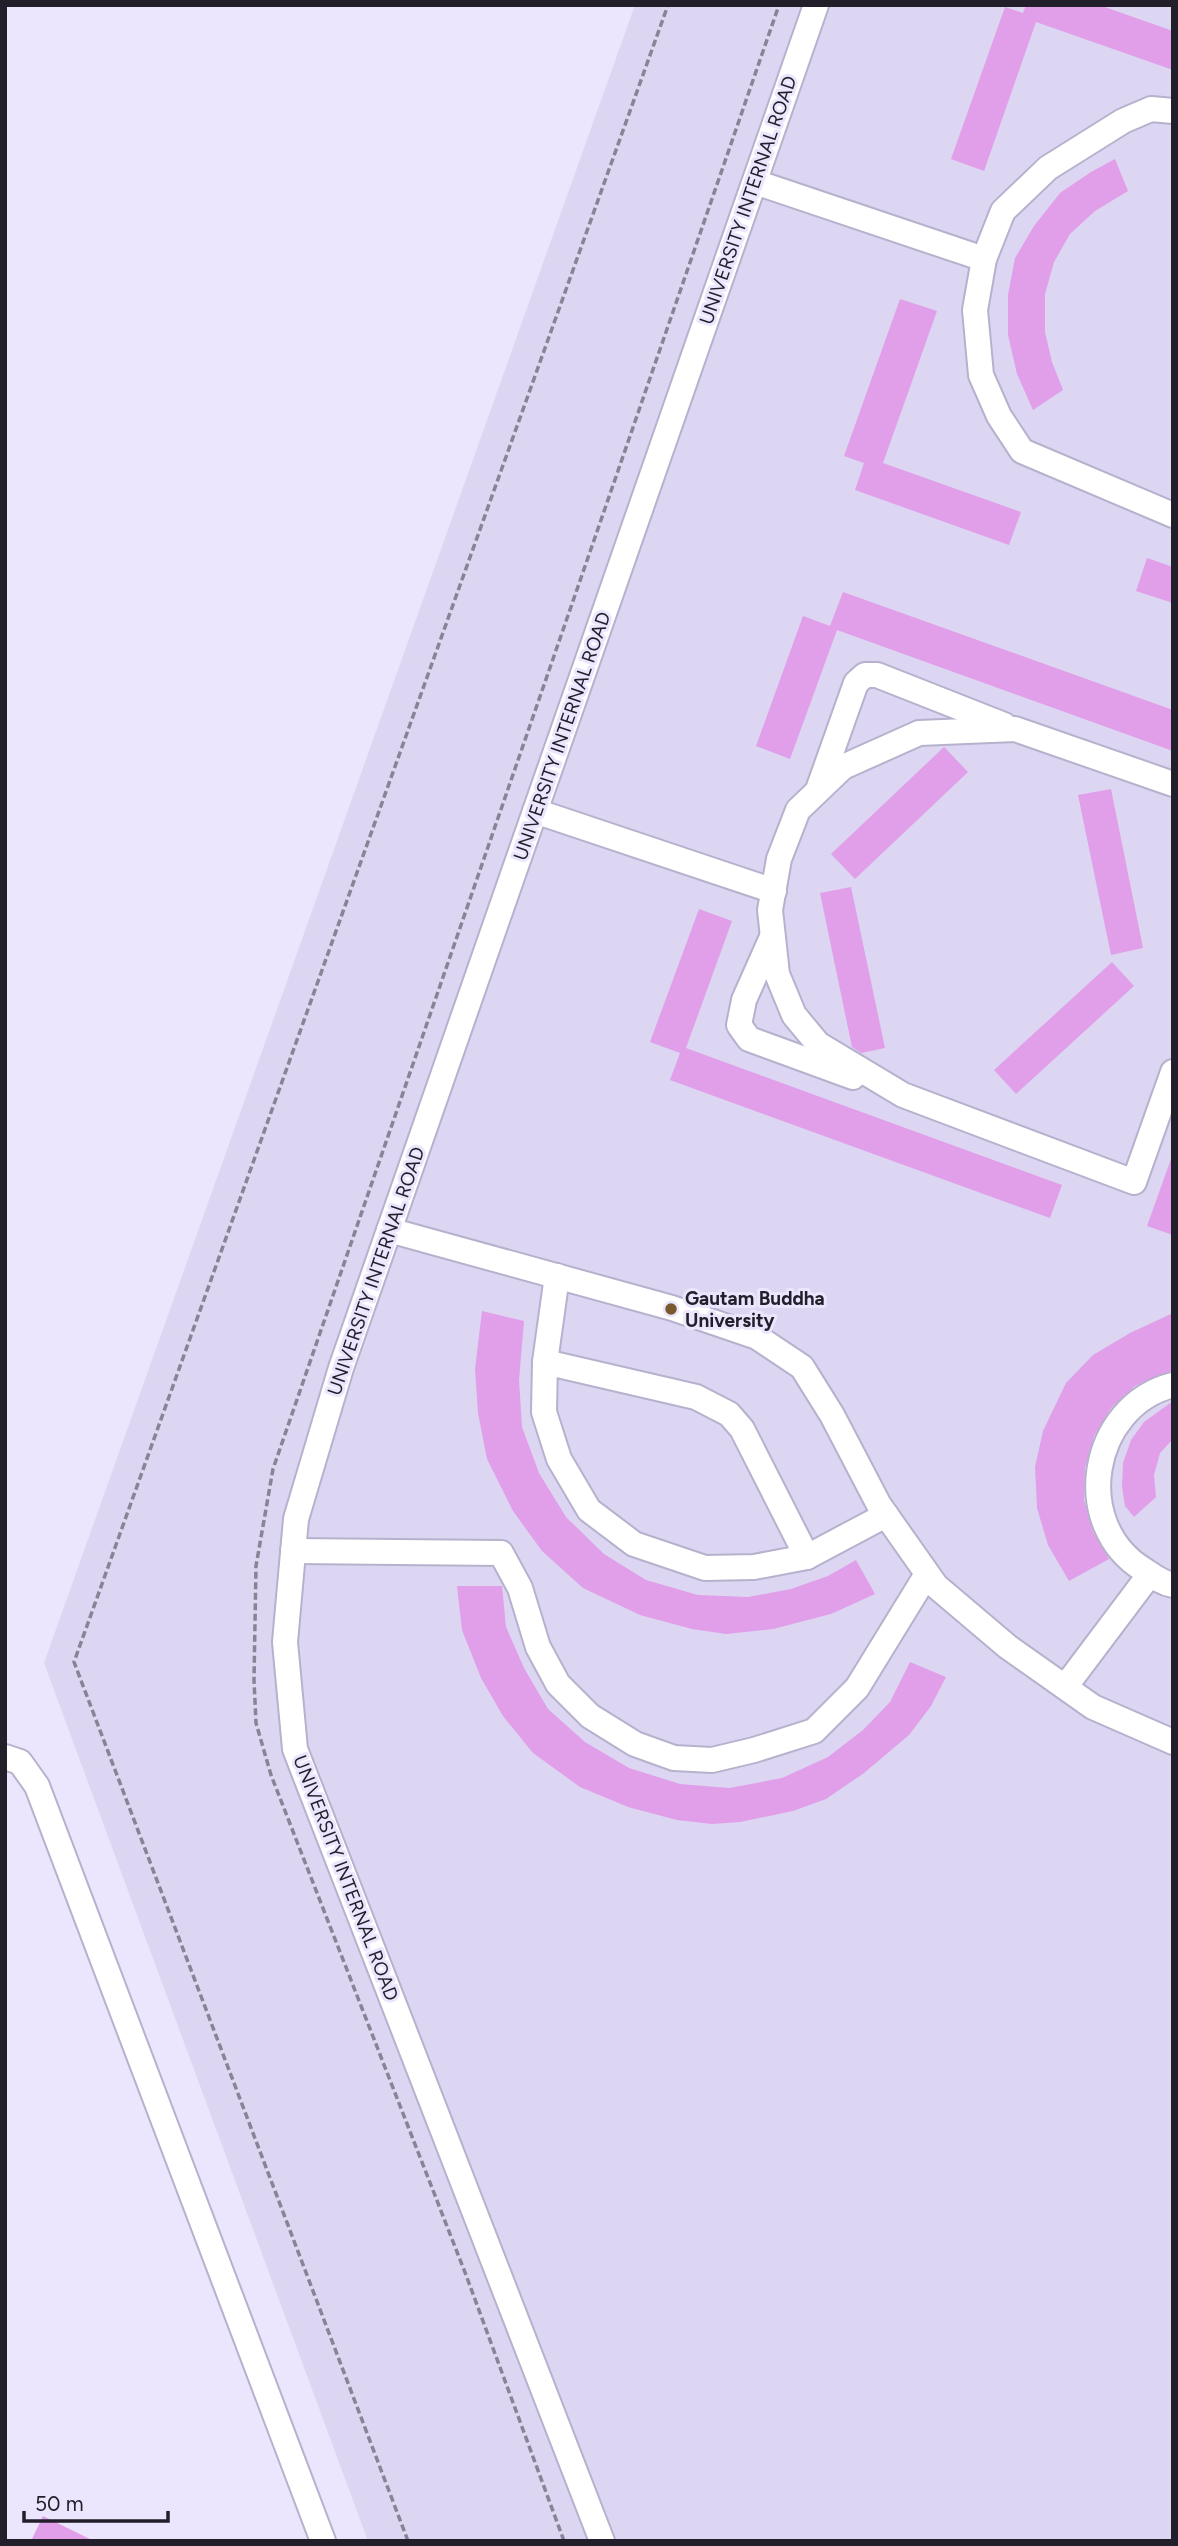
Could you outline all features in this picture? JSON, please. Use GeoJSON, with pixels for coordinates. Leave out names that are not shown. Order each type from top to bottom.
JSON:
{"type":"FeatureCollection","features":[{"type":"Feature","properties":{"kind":"street","name":"UNIVERSITY INTERNAL ROAD"},"geometry":{"type":"LineString","coordinates":[[602,2541],[295,1749],[285,1642],[296,1519],[341,1368],[816,5]]}},
{"type":"Feature","properties":{"kind":"street"},"geometry":{"type":"LineString","coordinates":[[1173,111],[1151,109],[1123,121],[1048,168],[1003,211],[984,260],[975,310],[981,374],[999,416],[1022,451],[1173,515]]}},
{"type":"Feature","properties":{"kind":"street"},"geometry":{"type":"LineString","coordinates":[[755,182],[984,260]]}},
{"type":"Feature","properties":{"kind":"street"},"geometry":{"type":"LineString","coordinates":[[818,791],[856,683],[864,675],[877,675],[1015,729],[1173,785]]}},
{"type":"Feature","properties":{"kind":"street"},"geometry":{"type":"LineString","coordinates":[[903,1095],[818,1044],[794,1015],[776,974],[770,909],[779,859],[798,810],[843,768],[919,733],[1015,729]]}},
{"type":"Feature","properties":{"kind":"street"},"geometry":{"type":"LineString","coordinates":[[535,811],[774,891]]}},
{"type":"Feature","properties":{"kind":"street"},"geometry":{"type":"LineString","coordinates":[[773,935],[744,1000],[739,1025],[748,1040],[1134,1182],[1173,1072]]}},
{"type":"Feature","properties":{"kind":"street"},"geometry":{"type":"LineString","coordinates":[[389,1230],[671,1308],[757,1337],[802,1367],[832,1415],[886,1514],[936,1586],[1008,1647],[1093,1707],[1173,1742]]}},
{"type":"Feature","properties":{"kind":"street"},"geometry":{"type":"LineString","coordinates":[[557,1276],[545,1362],[544,1412],[559,1460],[589,1510],[634,1544],[705,1568],[754,1567],[807,1557],[886,1514]]}},
{"type":"Feature","properties":{"kind":"street"},"geometry":{"type":"LineString","coordinates":[[545,1362],[696,1397],[729,1414],[742,1429],[807,1557]]}},
{"type":"Feature","properties":{"kind":"street"},"geometry":{"type":"LineString","coordinates":[[1173,1385],[1156,1389],[1124,1413],[1104,1445],[1097,1490],[1108,1532],[1132,1563],[1166,1584],[1173,1585]]}},
{"type":"Feature","properties":{"kind":"street"},"geometry":{"type":"LineString","coordinates":[[293,1551],[501,1553],[520,1588],[538,1647],[558,1684],[590,1716],[635,1744],[674,1758],[712,1760],[754,1751],[814,1731],[857,1688],[927,1574]]}},
{"type":"Feature","properties":{"kind":"street"},"geometry":{"type":"LineString","coordinates":[[1065,1686],[1150,1574]]}},
{"type":"Feature","properties":{"kind":"street"},"geometry":{"type":"LineString","coordinates":[[5,1757],[20,1762],[37,1786],[323,2541]]}},
{"type":"Feature","properties":{"kind":"path"},"geometry":{"type":"LineString","coordinates":[[408,2541],[74,1662],[668,5]]}},
{"type":"Feature","properties":{"kind":"shaded area","name":"Gautam Buddha University"},"geometry":{"type":"Polygon","coordinates":[[[635,5],[1173,5],[1173,2541],[368,2541],[44,1663],[635,5]]]}},
{"type":"Feature","properties":{"kind":"building"},"geometry":{"type":"Polygon","coordinates":[[[1026,5],[1099,5],[1173,31],[1173,70],[1036,22],[984,171],[951,159],[1005,7],[1023,13],[1026,5]]]}},
{"type":"Feature","properties":{"kind":"building"},"geometry":{"type":"Polygon","coordinates":[[[1115,159],[1128,191],[1095,211],[1070,234],[1054,262],[1045,294],[1045,332],[1052,362],[1063,390],[1033,410],[1017,374],[1008,335],[1008,295],[1015,258],[1034,226],[1060,193],[1115,159]]]}},
{"type":"Feature","properties":{"kind":"building"},"geometry":{"type":"Polygon","coordinates":[[[900,299],[937,311],[883,463],[1021,512],[1009,545],[855,490],[864,463],[844,456],[900,299]]]}},
{"type":"Feature","properties":{"kind":"building"},"geometry":{"type":"Polygon","coordinates":[[[1147,558],[1173,567],[1173,603],[1136,591],[1147,558]]]}},
{"type":"Feature","properties":{"kind":"building"},"geometry":{"type":"Polygon","coordinates":[[[843,592],[1173,710],[1173,751],[837,630],[790,759],[756,746],[803,616],[830,626],[843,592]]]}},
{"type":"Feature","properties":{"kind":"building"},"geometry":{"type":"Polygon","coordinates":[[[944,747],[968,772],[855,879],[831,854],[944,747]]]}},
{"type":"Feature","properties":{"kind":"building"},"geometry":{"type":"Polygon","coordinates":[[[1111,789],[1143,948],[1111,955],[1078,795],[1111,789]]]}},
{"type":"Feature","properties":{"kind":"building"},"geometry":{"type":"Polygon","coordinates":[[[851,887],[885,1048],[861,1053],[852,1047],[820,893],[851,887]]]}},
{"type":"Feature","properties":{"kind":"building"},"geometry":{"type":"Polygon","coordinates":[[[699,909],[732,921],[686,1048],[1062,1185],[1050,1218],[670,1080],[680,1053],[650,1042],[699,909]]]}},
{"type":"Feature","properties":{"kind":"building"},"geometry":{"type":"Polygon","coordinates":[[[1112,962],[1134,986],[1016,1094],[994,1070],[1112,962]]]}},
{"type":"Feature","properties":{"kind":"building"},"geometry":{"type":"Polygon","coordinates":[[[1171,1159],[1173,1160],[1173,1235],[1147,1226],[1171,1159]]]}},
{"type":"Feature","properties":{"kind":"building"},"geometry":{"type":"Polygon","coordinates":[[[482,1311],[524,1321],[519,1380],[522,1427],[539,1473],[566,1517],[604,1554],[646,1580],[698,1595],[748,1597],[791,1589],[828,1576],[856,1560],[875,1594],[831,1614],[773,1629],[726,1634],[692,1629],[640,1615],[583,1588],[542,1551],[513,1511],[487,1459],[478,1413],[475,1369],[482,1311]]]}},
{"type":"Feature","properties":{"kind":"building"},"geometry":{"type":"Polygon","coordinates":[[[1173,1313],[1173,1370],[1135,1386],[1111,1408],[1094,1436],[1085,1468],[1084,1500],[1093,1532],[1109,1559],[1069,1581],[1048,1545],[1037,1508],[1035,1467],[1043,1431],[1066,1383],[1093,1355],[1130,1333],[1173,1313]]]}},
{"type":"Feature","properties":{"kind":"building"},"geometry":{"type":"Polygon","coordinates":[[[1173,1401],[1173,1439],[1160,1453],[1154,1475],[1156,1497],[1134,1517],[1125,1506],[1122,1487],[1123,1463],[1131,1440],[1144,1422],[1173,1401]]]}},
{"type":"Feature","properties":{"kind":"building"},"geometry":{"type":"Polygon","coordinates":[[[457,1586],[502,1586],[506,1627],[524,1668],[548,1709],[585,1742],[629,1768],[680,1784],[729,1788],[782,1778],[828,1757],[863,1730],[890,1702],[910,1662],[946,1677],[931,1706],[909,1735],[864,1773],[826,1799],[793,1811],[740,1822],[712,1824],[677,1820],[628,1807],[580,1787],[533,1753],[503,1716],[481,1678],[462,1630],[457,1586]]]}},
{"type":"Feature","properties":{"kind":"building"},"geometry":{"type":"Polygon","coordinates":[[[43,2516],[94,2541],[31,2541],[43,2516]]]}},
{"type":"Feature","properties":{"kind":"place","name":"Gautam Buddha University"},"geometry":{"type":"Point","coordinates":[671,1309]}}]}
